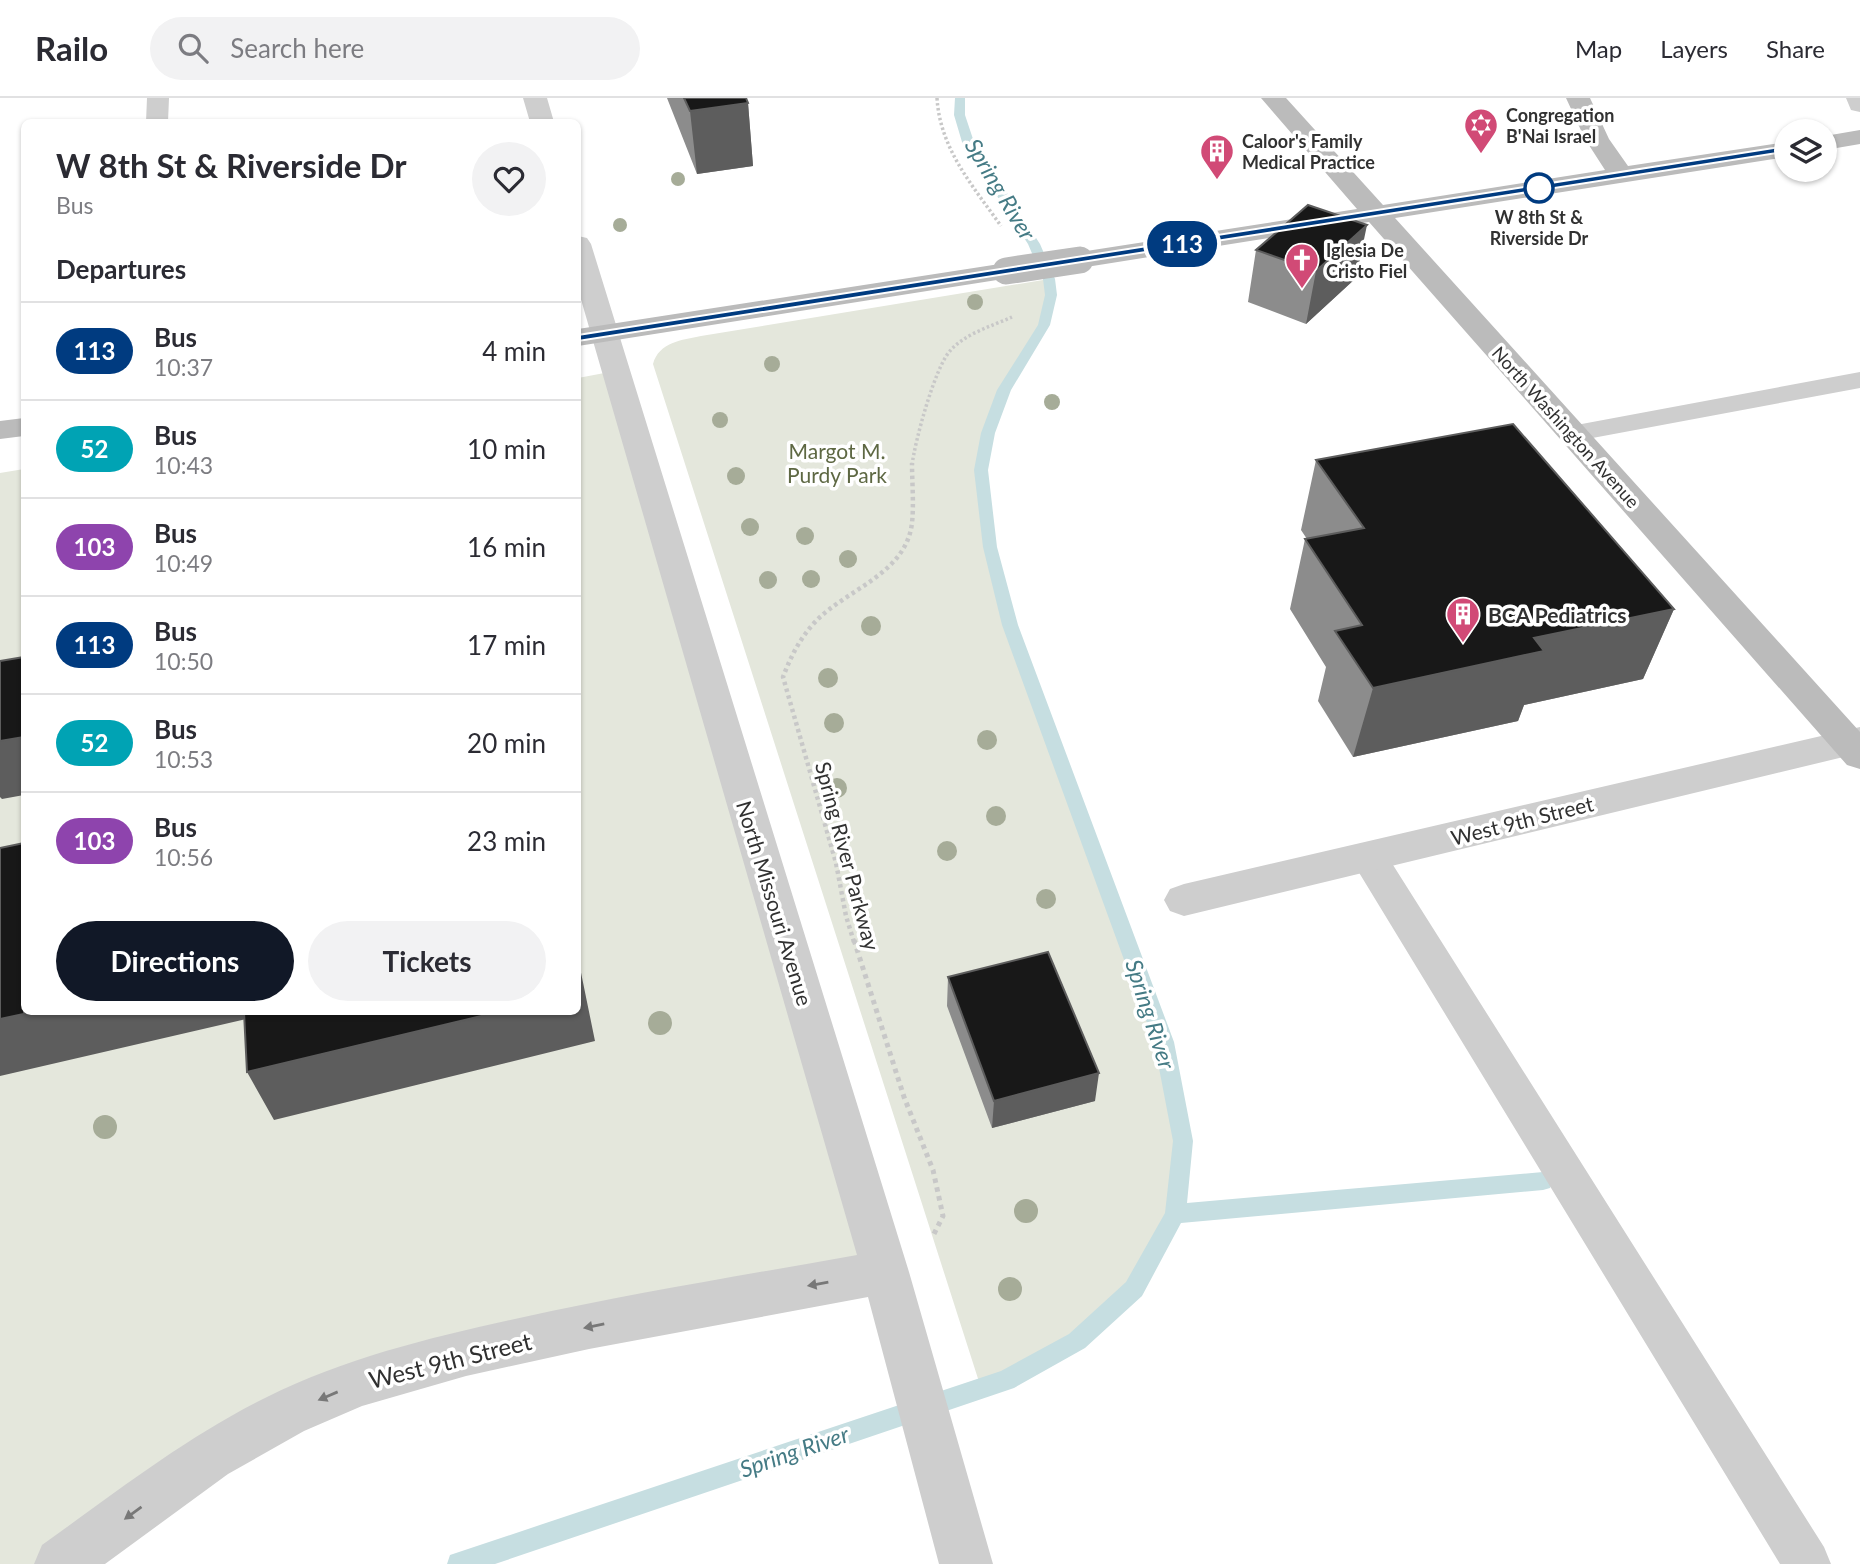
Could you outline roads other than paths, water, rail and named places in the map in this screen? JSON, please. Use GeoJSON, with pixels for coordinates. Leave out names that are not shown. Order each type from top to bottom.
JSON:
{"type":"FeatureCollection","features":[{"type":"Feature","properties":{"kind":"street"},"geometry":{"type":"LineString","coordinates":[[535,98],[541,119]]}},
{"type":"Feature","properties":{"kind":"street","name":"North Washington Avenue"},"geometry":{"type":"LineString","coordinates":[[1273,98],[1571,433],[1856,746]]}},
{"type":"Feature","properties":{"kind":"street"},"geometry":{"type":"LineString","coordinates":[[1578,98],[1597,139],[1621,175]]}},
{"type":"Feature","properties":{"kind":"street"},"geometry":{"type":"LineString","coordinates":[[1858,98],[1860,105]]}},
{"type":"Feature","properties":{"kind":"street"},"geometry":{"type":"LineString","coordinates":[[1837,141],[1860,137]]}},
{"type":"Feature","properties":{"kind":"street"},"geometry":{"type":"LineString","coordinates":[[591,336],[1774,151]]}},
{"type":"Feature","properties":{"kind":"street","name":"North Missouri Avenue"},"geometry":{"type":"LineString","coordinates":[[581,265],[591,336],[885,1272],[966,1564]]}},
{"type":"Feature","properties":{"kind":"street"},"geometry":{"type":"LineString","coordinates":[[0,430],[21,426]]}},
{"type":"Feature","properties":{"kind":"street","name":"West 9th Street"},"geometry":{"type":"LineString","coordinates":[[1184,900],[1856,746]]}},
{"type":"Feature","properties":{"kind":"street","name":"West 9th Street"},"geometry":{"type":"LineString","coordinates":[[61,1564],[211,1456],[286,1414],[358,1384],[466,1353],[589,1326],[885,1272]]}},
{"type":"Feature","properties":{"kind":"lane"},"geometry":{"type":"LineString","coordinates":[[157,119],[158,98]]}},
{"type":"Feature","properties":{"kind":"lane"},"geometry":{"type":"LineString","coordinates":[[1571,433],[1860,380]]}},
{"type":"Feature","properties":{"kind":"lane"},"geometry":{"type":"LineString","coordinates":[[1368,856],[1807,1564]]}},
{"type":"Feature","properties":{"kind":"waterway","name":"Spring River"},"geometry":{"type":"LineString","coordinates":[[960,98],[959,115],[968,142],[1034,244],[1049,279],[1051,295],[1044,325],[1004,390],[988,433],[981,470],[990,547],[1010,625],[1164,1042],[1183,1141],[1175,1214]]}},
{"type":"Feature","properties":{"kind":"waterway"},"geometry":{"type":"LineString","coordinates":[[1175,1214],[1543,1181]]}},
{"type":"Feature","properties":{"kind":"waterway","name":"Spring River"},"geometry":{"type":"LineString","coordinates":[[459,1564],[1006,1380],[1077,1341],[1134,1289],[1175,1214]]}},
{"type":"Feature","properties":{"kind":"place","name":"Congregation B'Nai Israel"},"geometry":{"type":"Point","coordinates":[1481,155]}},
{"type":"Feature","properties":{"kind":"place","name":"Caloor's Family Medical Practice"},"geometry":{"type":"Point","coordinates":[1217,181]}},
{"type":"Feature","properties":{"kind":"place","name":"W 8th St & Riverside Dr"},"geometry":{"type":"Point","coordinates":[1539,188]}},
{"type":"Feature","properties":{"kind":"place","name":"Iglesia De Cristo Fiel"},"geometry":{"type":"Point","coordinates":[1302,290]}},
{"type":"Feature","properties":{"kind":"place","name":"BCA Pediatrics"},"geometry":{"type":"Point","coordinates":[1463,644]}},
{"type":"Feature","properties":{"kind":"park label","name":"Margot M. Purdy Park"},"geometry":{"type":"Point","coordinates":[837,462]}}]}
